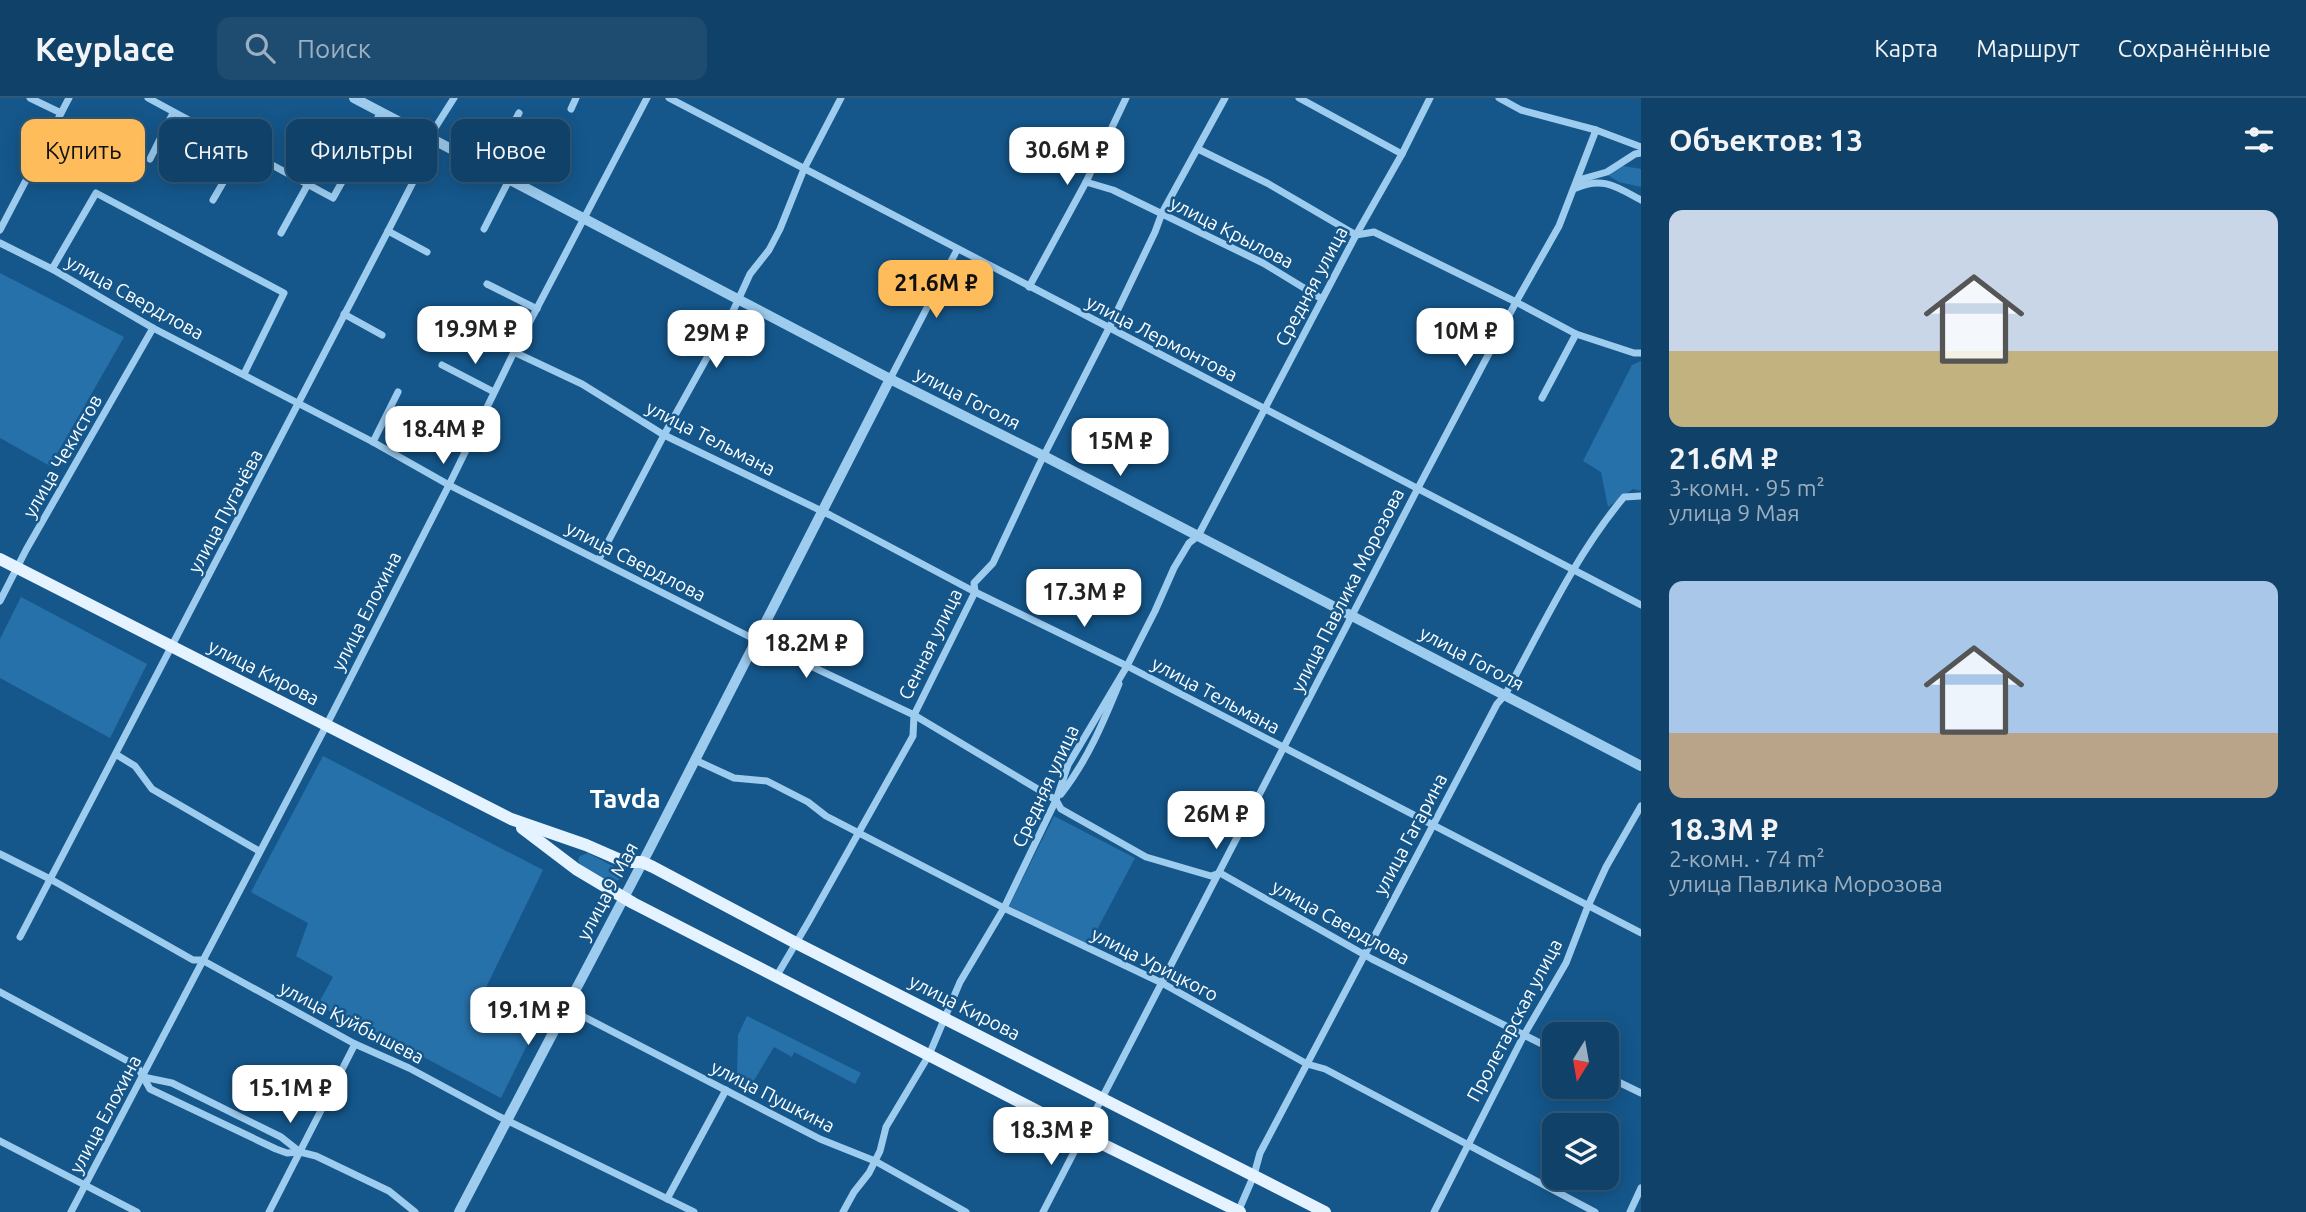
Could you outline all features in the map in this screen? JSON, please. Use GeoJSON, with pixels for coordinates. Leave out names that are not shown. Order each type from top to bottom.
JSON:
{"type":"FeatureCollection","features":[{"type":"Feature","properties":{"kind":"main road","name":"улица Кирова"},"geometry":{"type":"LineString","coordinates":[[0,559],[511,819],[586,845],[625,862],[642,862],[1325,1212]]}},
{"type":"Feature","properties":{"kind":"main road","name":"улица Кирова"},"geometry":{"type":"LineString","coordinates":[[511,819],[576,869],[623,897],[1238,1212]]}},
{"type":"Feature","properties":{"kind":"main road"},"geometry":{"type":"LineString","coordinates":[[576,869],[571,860],[572,852],[579,846],[586,845]]}},
{"type":"Feature","properties":{"kind":"street"},"geometry":{"type":"LineString","coordinates":[[30,98],[61,113]]}},
{"type":"Feature","properties":{"kind":"street"},"geometry":{"type":"LineString","coordinates":[[0,230],[69,98]]}},
{"type":"Feature","properties":{"kind":"street"},"geometry":{"type":"LineString","coordinates":[[148,98],[184,119]]}},
{"type":"Feature","properties":{"kind":"street","name":"улица Гоголя"},"geometry":{"type":"LineString","coordinates":[[354,98],[395,119]]}},
{"type":"Feature","properties":{"kind":"street","name":"улица Пугачёва"},"geometry":{"type":"LineString","coordinates":[[437,127],[454,98]]}},
{"type":"Feature","properties":{"kind":"street"},"geometry":{"type":"LineString","coordinates":[[571,109],[576,98]]}},
{"type":"Feature","properties":{"kind":"street","name":"улица Елохина"},"geometry":{"type":"LineString","coordinates":[[71,1212],[326,726],[514,352],[647,98]]}},
{"type":"Feature","properties":{"kind":"street","name":"улица Лермонтова"},"geometry":{"type":"LineString","coordinates":[[669,98],[1641,605]]}},
{"type":"Feature","properties":{"kind":"street"},"geometry":{"type":"LineString","coordinates":[[599,559],[734,309],[750,274],[769,250],[804,169],[841,98]]}},
{"type":"Feature","properties":{"kind":"street"},"geometry":{"type":"LineString","coordinates":[[1029,287],[1086,182],[1126,98]]}},
{"type":"Feature","properties":{"kind":"street","name":"Сенная улица"},"geometry":{"type":"LineString","coordinates":[[775,977],[913,736],[914,715],[975,592],[974,583],[993,563],[1109,328],[1162,213],[1225,98]]}},
{"type":"Feature","properties":{"kind":"street"},"geometry":{"type":"LineString","coordinates":[[1299,98],[1402,154]]}},
{"type":"Feature","properties":{"kind":"street","name":"Средняя улица"},"geometry":{"type":"LineString","coordinates":[[843,1212],[869,1173],[880,1151],[886,1127],[929,1055],[960,982],[1004,908],[1056,800],[1068,765],[1127,666],[1174,568],[1189,543],[1198,536],[1430,98]]}},
{"type":"Feature","properties":{"kind":"street"},"geometry":{"type":"LineString","coordinates":[[1499,98],[1521,110],[1597,130],[1641,147]]}},
{"type":"Feature","properties":{"kind":"street"},"geometry":{"type":"LineString","coordinates":[[272,165],[333,198],[381,112]]}},
{"type":"Feature","properties":{"kind":"street"},"geometry":{"type":"LineString","coordinates":[[150,159],[173,113]]}},
{"type":"Feature","properties":{"kind":"street"},"geometry":{"type":"LineString","coordinates":[[516,119],[519,113]]}},
{"type":"Feature","properties":{"kind":"street","name":"улица Павлика Морозова"},"geometry":{"type":"LineString","coordinates":[[1043,1212],[1418,488],[1559,226],[1597,130]]}},
{"type":"Feature","properties":{"kind":"street"},"geometry":{"type":"LineString","coordinates":[[1198,149],[1267,183],[1356,235],[1374,232],[1576,334],[1637,353]]}},
{"type":"Feature","properties":{"kind":"street"},"geometry":{"type":"LineString","coordinates":[[1573,190],[1582,179],[1608,172],[1635,154],[1641,153]]}},
{"type":"Feature","properties":{"kind":"street"},"geometry":{"type":"LineString","coordinates":[[213,200],[223,182]]}},
{"type":"Feature","properties":{"kind":"street","name":"улица Пугачёва"},"geometry":{"type":"LineString","coordinates":[[20,937],[117,755],[171,645],[412,182]]}},
{"type":"Feature","properties":{"kind":"street"},"geometry":{"type":"LineString","coordinates":[[484,229],[508,182]]}},
{"type":"Feature","properties":{"kind":"street","name":"улица Гоголя"},"geometry":{"type":"LineString","coordinates":[[513,182],[1641,766]]}},
{"type":"Feature","properties":{"kind":"street","name":"улица Крылова"},"geometry":{"type":"LineString","coordinates":[[1086,182],[1113,190],[1263,263],[1322,299]]}},
{"type":"Feature","properties":{"kind":"street"},"geometry":{"type":"LineString","coordinates":[[1573,190],[1590,182],[1607,182],[1641,200]]}},
{"type":"Feature","properties":{"kind":"street"},"geometry":{"type":"LineString","coordinates":[[281,233],[308,184]]}},
{"type":"Feature","properties":{"kind":"street"},"geometry":{"type":"LineString","coordinates":[[52,269],[96,192],[284,293],[244,374]]}},
{"type":"Feature","properties":{"kind":"street"},"geometry":{"type":"LineString","coordinates":[[388,231],[426,252]]}},
{"type":"Feature","properties":{"kind":"street","name":"улица Свердлова"},"geometry":{"type":"LineString","coordinates":[[0,243],[52,269],[153,328],[373,442],[449,485],[756,640],[914,715],[1056,800],[1061,809],[1146,857],[1211,876],[1220,873],[1364,955],[1542,1044]]}},
{"type":"Feature","properties":{"kind":"street","name":"улица 9 Мая"},"geometry":{"type":"LineString","coordinates":[[459,1212],[957,250]]}},
{"type":"Feature","properties":{"kind":"street"},"geometry":{"type":"LineString","coordinates":[[487,284],[537,309]]}},
{"type":"Feature","properties":{"kind":"street"},"geometry":{"type":"LineString","coordinates":[[344,314],[382,335]]}},
{"type":"Feature","properties":{"kind":"street","name":"улица Чекистов"},"geometry":{"type":"LineString","coordinates":[[0,601],[153,328]]}},
{"type":"Feature","properties":{"kind":"street"},"geometry":{"type":"LineString","coordinates":[[1542,398],[1576,334]]}},
{"type":"Feature","properties":{"kind":"street","name":"улица Тельмана"},"geometry":{"type":"LineString","coordinates":[[514,352],[582,384],[664,435],[1127,666],[1641,933]]}},
{"type":"Feature","properties":{"kind":"street"},"geometry":{"type":"LineString","coordinates":[[442,365],[494,392]]}},
{"type":"Feature","properties":{"kind":"street"},"geometry":{"type":"LineString","coordinates":[[373,442],[398,392]]}},
{"type":"Feature","properties":{"kind":"street","name":"улица Гагарина"},"geometry":{"type":"LineString","coordinates":[[1238,1212],[1260,1153],[1497,704],[1505,695],[1574,571],[1611,513],[1624,497],[1641,496]]}},
{"type":"Feature","properties":{"kind":"street"},"geometry":{"type":"LineString","coordinates":[[1056,800],[1080,770],[1127,666]]}},
{"type":"Feature","properties":{"kind":"street"},"geometry":{"type":"LineString","coordinates":[[117,755],[135,766],[152,789],[259,851]]}},
{"type":"Feature","properties":{"kind":"street","name":"улица Урицкого"},"geometry":{"type":"LineString","coordinates":[[695,760],[734,778],[767,781],[808,802],[825,816],[1004,908],[1161,983],[1307,1063],[1325,1069],[1595,1212]]}},
{"type":"Feature","properties":{"kind":"street","name":"Пролетарская улица"},"geometry":{"type":"LineString","coordinates":[[1434,1212],[1524,1035],[1566,963],[1606,867],[1641,806]]}},
{"type":"Feature","properties":{"kind":"street","name":"улица Куйбышева"},"geometry":{"type":"LineString","coordinates":[[0,854],[52,880],[193,960],[202,960],[355,1044],[694,1212]]}},
{"type":"Feature","properties":{"kind":"street"},"geometry":{"type":"LineString","coordinates":[[0,992],[137,1066],[150,1088],[276,1149],[316,1156],[389,1191],[415,1212]]}},
{"type":"Feature","properties":{"kind":"street","name":"улица Пушкина"},"geometry":{"type":"LineString","coordinates":[[565,1007],[820,1139],[875,1161],[966,1212]]}},
{"type":"Feature","properties":{"kind":"street"},"geometry":{"type":"LineString","coordinates":[[270,1212],[355,1044]]}},
{"type":"Feature","properties":{"kind":"street"},"geometry":{"type":"LineString","coordinates":[[143,1077],[172,1083],[281,1137],[300,1152]]}},
{"type":"Feature","properties":{"kind":"street"},"geometry":{"type":"LineString","coordinates":[[1619,1082],[1641,1093]]}},
{"type":"Feature","properties":{"kind":"street"},"geometry":{"type":"LineString","coordinates":[[667,1199],[726,1090]]}},
{"type":"Feature","properties":{"kind":"street"},"geometry":{"type":"LineString","coordinates":[[0,1141],[137,1212]]}},
{"type":"Feature","properties":{"kind":"street"},"geometry":{"type":"LineString","coordinates":[[1629,1212],[1641,1188]]}},
{"type":"Feature","properties":{"kind":"shaded area"},"geometry":{"type":"Polygon","coordinates":[[[1623,166],[1641,169],[1641,187],[1619,182],[1609,176],[1623,166]]]}},
{"type":"Feature","properties":{"kind":"shaded area"},"geometry":{"type":"Polygon","coordinates":[[[0,273],[124,337],[50,466],[0,438],[0,273]]]}},
{"type":"Feature","properties":{"kind":"shaded area"},"geometry":{"type":"Polygon","coordinates":[[[1641,361],[1641,491],[1633,489],[1608,507],[1601,472],[1583,461],[1632,365],[1641,361]]]}},
{"type":"Feature","properties":{"kind":"shaded area"},"geometry":{"type":"Polygon","coordinates":[[[21,597],[147,664],[110,738],[0,678],[0,639],[21,597]]]}},
{"type":"Feature","properties":{"kind":"shaded area"},"geometry":{"type":"Polygon","coordinates":[[[323,756],[543,870],[480,1000],[535,1029],[501,1098],[357,1022],[317,1006],[333,977],[296,956],[308,923],[251,892],[323,756]]]}},
{"type":"Feature","properties":{"kind":"shaded area"},"geometry":{"type":"Polygon","coordinates":[[[1054,816],[1135,858],[1089,945],[1009,906],[1054,816]]]}},
{"type":"Feature","properties":{"kind":"shaded area"},"geometry":{"type":"Polygon","coordinates":[[[588,853],[620,870],[622,875],[619,880],[611,882],[580,866],[580,856],[588,853]]]}},
{"type":"Feature","properties":{"kind":"shaded area"},"geometry":{"type":"Polygon","coordinates":[[[747,1016],[861,1073],[855,1084],[794,1052],[792,1057],[774,1047],[753,1082],[737,1081],[738,1035],[747,1016]]]}},
{"type":"Feature","properties":{"kind":"district","name":"Tavda"},"geometry":{"type":"Point","coordinates":[625,799]}}]}
